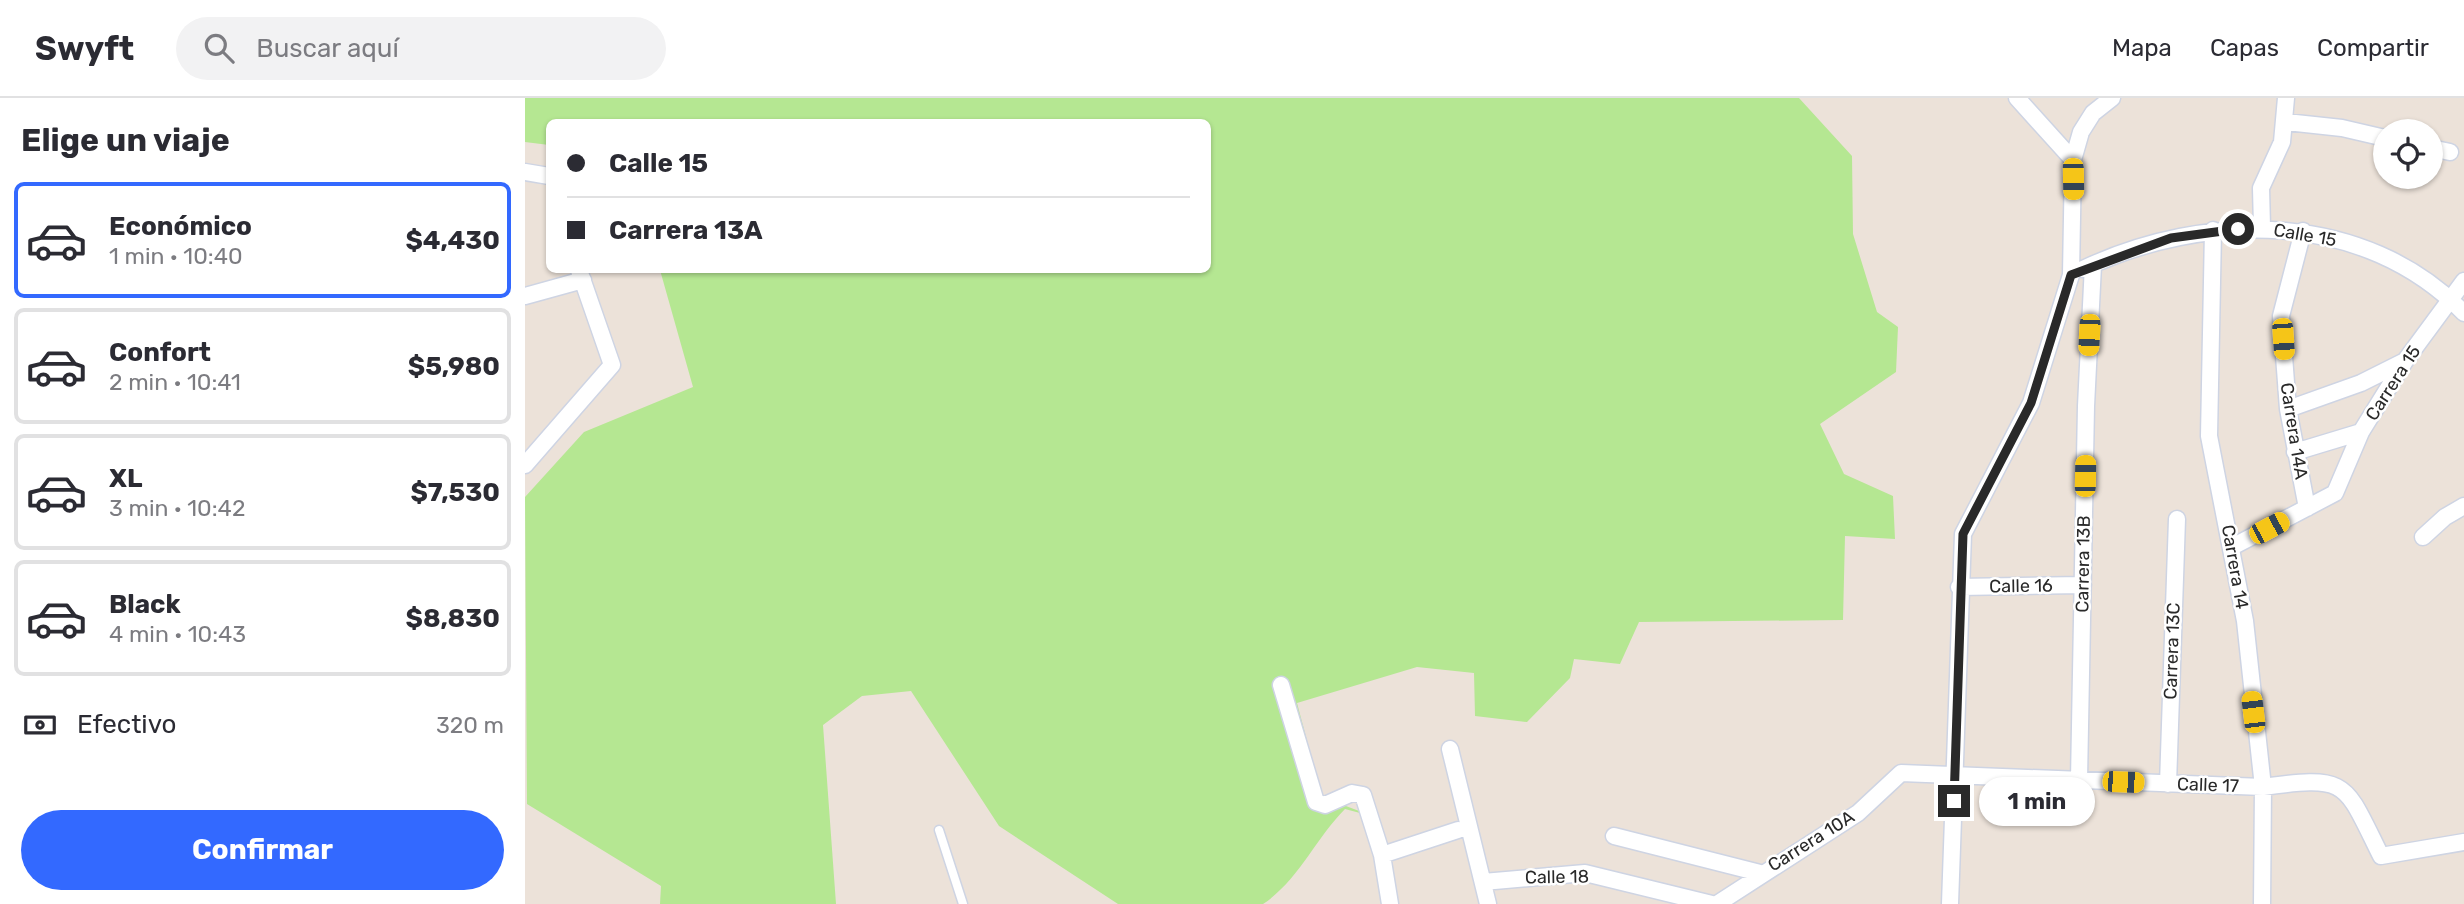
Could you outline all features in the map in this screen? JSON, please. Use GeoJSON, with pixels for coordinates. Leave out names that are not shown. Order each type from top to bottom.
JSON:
{"type":"FeatureCollection","features":[{"type":"Feature","properties":{"kind":"street"},"geometry":{"type":"LineString","coordinates":[[2017,98],[2073,160]]}},
{"type":"Feature","properties":{"kind":"street"},"geometry":{"type":"LineString","coordinates":[[1951,904],[1959,587],[1963,534],[2031,403],[2071,275],[2073,160],[2087,122],[2100,106],[2112,98]]}},
{"type":"Feature","properties":{"kind":"street"},"geometry":{"type":"LineString","coordinates":[[2262,228],[2261,188],[2282,142],[2286,122],[2286,98]]}},
{"type":"Feature","properties":{"kind":"street"},"geometry":{"type":"LineString","coordinates":[[2286,122],[2341,128],[2373,135]]}},
{"type":"Feature","properties":{"kind":"street"},"geometry":{"type":"LineString","coordinates":[[2443,151],[2450,152]]}},
{"type":"Feature","properties":{"kind":"street"},"geometry":{"type":"LineString","coordinates":[[525,172],[546,176]]}},
{"type":"Feature","properties":{"kind":"street","name":"Calle 15"},"geometry":{"type":"LineString","coordinates":[[2071,275],[2171,238],[2213,230],[2262,228],[2303,231],[2369,251],[2406,268],[2451,300],[2464,313]]}},
{"type":"Feature","properties":{"kind":"street","name":"Carrera 14"},"geometry":{"type":"LineString","coordinates":[[2213,230],[2209,436],[2245,621],[2263,788],[2262,904]]}},
{"type":"Feature","properties":{"kind":"street","name":"Carrera 14A"},"geometry":{"type":"LineString","coordinates":[[2303,231],[2281,316],[2288,409],[2307,508]]}},
{"type":"Feature","properties":{"kind":"street","name":"Carrera 13B"},"geometry":{"type":"LineString","coordinates":[[2079,780],[2093,265]]}},
{"type":"Feature","properties":{"kind":"street"},"geometry":{"type":"LineString","coordinates":[[525,296],[581,275],[612,365],[525,465]]}},
{"type":"Feature","properties":{"kind":"street","name":"Carrera 15"},"geometry":{"type":"LineString","coordinates":[[2307,508],[2336,493],[2361,432],[2405,361],[2464,281]]}},
{"type":"Feature","properties":{"kind":"street"},"geometry":{"type":"LineString","coordinates":[[2288,409],[2361,383],[2405,361]]}},
{"type":"Feature","properties":{"kind":"street"},"geometry":{"type":"LineString","coordinates":[[2295,452],[2361,432]]}},
{"type":"Feature","properties":{"kind":"street"},"geometry":{"type":"LineString","coordinates":[[2423,537],[2464,506]]}},
{"type":"Feature","properties":{"kind":"street"},"geometry":{"type":"LineString","coordinates":[[2232,547],[2307,508]]}},
{"type":"Feature","properties":{"kind":"street","name":"Carrera 13C"},"geometry":{"type":"LineString","coordinates":[[2168,784],[2177,519]]}},
{"type":"Feature","properties":{"kind":"street","name":"Calle 16"},"geometry":{"type":"LineString","coordinates":[[1959,587],[2083,585]]}},
{"type":"Feature","properties":{"kind":"street"},"geometry":{"type":"LineString","coordinates":[[1281,685],[1316,802],[1325,805],[1352,793],[1363,794],[1382,855],[1391,904]]}},
{"type":"Feature","properties":{"kind":"street"},"geometry":{"type":"LineString","coordinates":[[1450,749],[1487,904]]}},
{"type":"Feature","properties":{"kind":"street","name":"Calle 17"},"geometry":{"type":"LineString","coordinates":[[1901,773],[2263,788],[2307,781],[2336,785],[2350,794],[2381,856],[2464,842]]}},
{"type":"Feature","properties":{"kind":"street","name":"Carrera 10A"},"geometry":{"type":"LineString","coordinates":[[1714,904],[1858,813],[1901,773]]}},
{"type":"Feature","properties":{"kind":"street"},"geometry":{"type":"LineString","coordinates":[[1382,855],[1458,830]]}},
{"type":"Feature","properties":{"kind":"street"},"geometry":{"type":"LineString","coordinates":[[1614,836],[1760,873]]}},
{"type":"Feature","properties":{"kind":"street","name":"Calle 18"},"geometry":{"type":"LineString","coordinates":[[1483,882],[1585,873],[1714,904]]}},
{"type":"Feature","properties":{"kind":"lane"},"geometry":{"type":"LineString","coordinates":[[939,830],[963,904]]}},
{"type":"Feature","properties":{"kind":"green space"},"geometry":{"type":"Polygon","coordinates":[[[525,98],[1799,98],[1852,156],[1853,234],[1877,312],[1898,327],[1896,372],[1820,424],[1844,474],[1893,496],[1895,539],[1845,536],[1843,620],[1639,622],[1620,664],[1574,659],[1570,678],[1527,722],[1475,716],[1474,673],[1417,667],[1297,703],[1322,797],[1375,817],[1345,809],[1287,884],[1263,904],[1118,904],[999,826],[911,691],[862,696],[823,725],[836,904],[660,904],[661,886],[527,804],[525,497],[584,432],[693,387],[661,273],[1211,273],[1211,119],[546,119],[546,145],[525,142],[525,98]]]}},
{"type":"Feature","properties":{"kind":"route"},"geometry":{"type":"LineString","coordinates":[[1954,801],[1959,587],[1963,534],[2031,403],[2071,275],[2171,238],[2213,230],[2238,229]]}}]}
